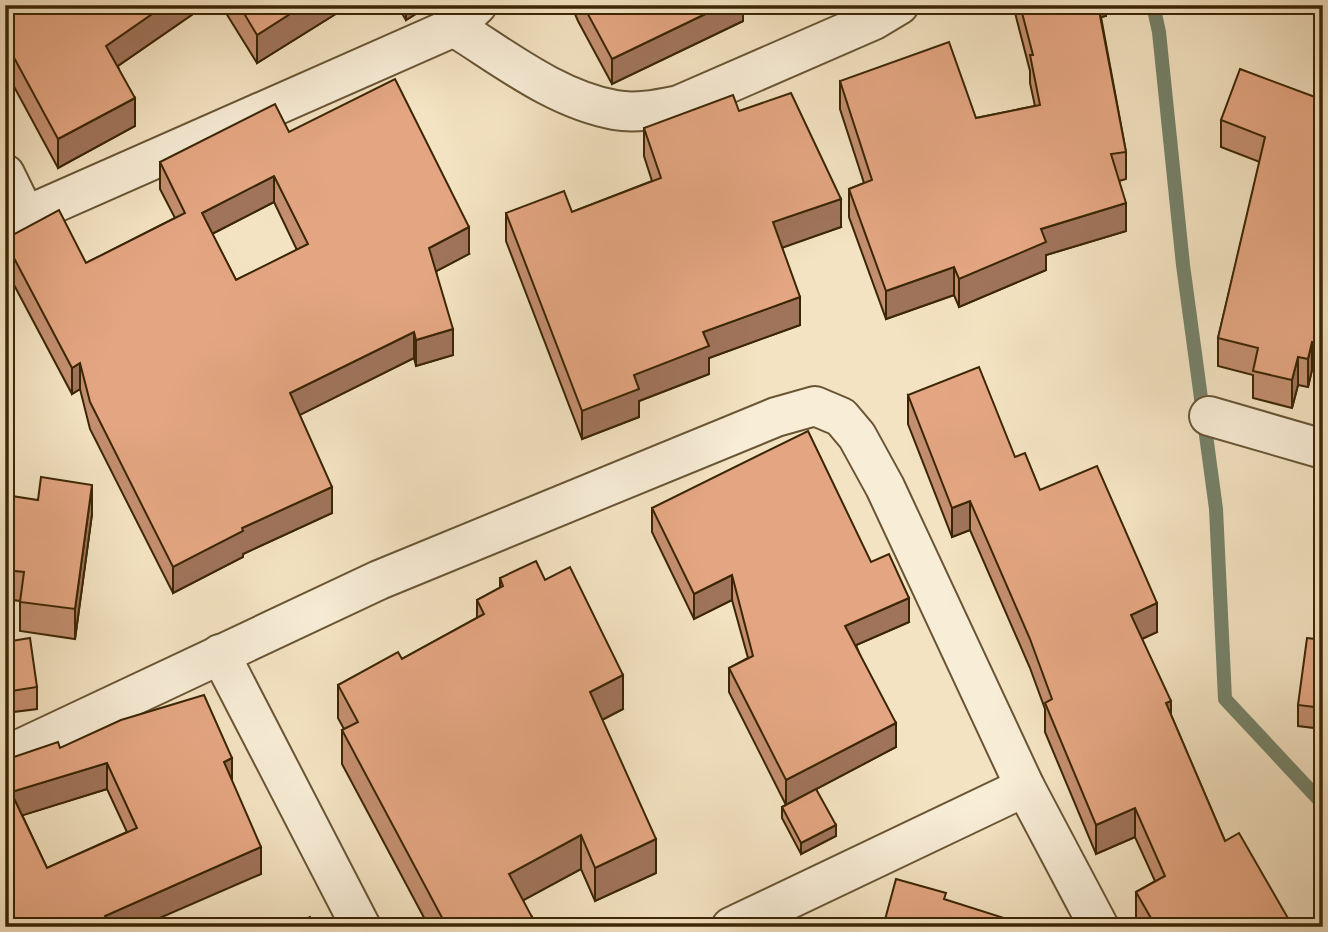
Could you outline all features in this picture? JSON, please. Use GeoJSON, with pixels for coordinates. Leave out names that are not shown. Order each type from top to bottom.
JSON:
{"type":"FeatureCollection","features":[{"type":"Feature","properties":{"kind":"street"},"geometry":{"type":"LineString","coordinates":[[5,174],[15,220],[465,16],[564,95],[616,110],[646,110],[679,105],[874,20],[899,5]]}},
{"type":"Feature","properties":{"kind":"street"},"geometry":{"type":"LineString","coordinates":[[5,756],[379,580],[776,416],[815,407],[841,417],[857,436],[885,488],[1025,788],[1099,927]]}},
{"type":"Feature","properties":{"kind":"street"},"geometry":{"type":"LineString","coordinates":[[1209,416],[1323,449]]}},
{"type":"Feature","properties":{"kind":"street"},"geometry":{"type":"LineString","coordinates":[[220,654],[360,927]]}},
{"type":"Feature","properties":{"kind":"street"},"geometry":{"type":"LineString","coordinates":[[730,927],[1025,788]]}},
{"type":"Feature","properties":{"kind":"building"},"geometry":{"type":"Polygon","coordinates":[[[5,5],[165,5],[106,46],[135,98],[58,139],[5,41],[5,5]]]}},
{"type":"Feature","properties":{"kind":"building"},"geometry":{"type":"Polygon","coordinates":[[[239,5],[304,5],[257,35],[239,5]]]}},
{"type":"Feature","properties":{"kind":"building"},"geometry":{"type":"Polygon","coordinates":[[[583,5],[724,5],[612,59],[583,5]]]}},
{"type":"Feature","properties":{"kind":"building"},"geometry":{"type":"Polygon","coordinates":[[[1020,5],[1098,5],[1126,152],[1111,154],[1126,203],[1041,229],[1046,242],[959,279],[954,267],[886,291],[849,189],[872,180],[840,81],[949,42],[976,118],[1040,105],[1030,55],[1033,55],[1020,5]]]}},
{"type":"Feature","properties":{"kind":"building"},"geometry":{"type":"Polygon","coordinates":[[[1240,69],[1323,100],[1323,345],[1312,342],[1308,359],[1298,357],[1292,380],[1253,371],[1258,348],[1218,338],[1265,137],[1221,120],[1240,69]]]}},
{"type":"Feature","properties":{"kind":"building"},"geometry":{"type":"Polygon","coordinates":[[[395,79],[469,227],[429,248],[453,329],[416,340],[414,332],[290,393],[332,487],[242,528],[243,531],[173,567],[90,402],[80,363],[72,368],[5,239],[59,210],[86,263],[185,213],[160,162],[275,104],[289,132],[395,79]],[[274,176],[202,213],[236,280],[308,244],[274,176]]]}},
{"type":"Feature","properties":{"kind":"building"},"geometry":{"type":"Polygon","coordinates":[[[791,93],[841,199],[773,222],[800,297],[703,332],[709,346],[634,375],[639,389],[582,411],[506,213],[564,191],[572,212],[661,178],[644,128],[733,95],[739,111],[791,93]]]}},
{"type":"Feature","properties":{"kind":"building"},"geometry":{"type":"Polygon","coordinates":[[[979,367],[1015,457],[1025,453],[1040,490],[1097,466],[1157,603],[1131,615],[1171,701],[1166,703],[1225,841],[1239,833],[1289,920],[1278,927],[1156,927],[1136,892],[1165,876],[1135,808],[1096,825],[1045,703],[1052,699],[1030,639],[970,501],[952,508],[908,395],[979,367]]]}},
{"type":"Feature","properties":{"kind":"building"},"geometry":{"type":"Polygon","coordinates":[[[808,431],[871,562],[889,554],[909,598],[845,626],[896,723],[786,780],[729,668],[753,656],[732,575],[694,594],[652,508],[808,431]]]}},
{"type":"Feature","properties":{"kind":"building"},"geometry":{"type":"Polygon","coordinates":[[[41,477],[92,485],[75,609],[20,602],[24,572],[5,570],[5,495],[38,500],[41,477]]]}},
{"type":"Feature","properties":{"kind":"building"},"geometry":{"type":"Polygon","coordinates":[[[536,561],[545,580],[570,567],[623,675],[590,692],[656,839],[595,868],[581,835],[509,874],[532,917],[514,927],[447,927],[342,730],[358,722],[338,685],[398,652],[402,659],[484,614],[477,600],[503,586],[500,578],[536,561]]]}},
{"type":"Feature","properties":{"kind":"building"},"geometry":{"type":"Polygon","coordinates":[[[30,638],[37,687],[5,692],[5,642],[30,638]]]}},
{"type":"Feature","properties":{"kind":"building"},"geometry":{"type":"Polygon","coordinates":[[[1307,638],[1323,640],[1323,708],[1298,705],[1307,638]]]}},
{"type":"Feature","properties":{"kind":"building"},"geometry":{"type":"Polygon","coordinates":[[[204,695],[232,758],[224,762],[261,847],[105,916],[107,920],[89,927],[5,927],[5,760],[58,742],[60,748],[121,720],[204,695]],[[107,763],[11,792],[47,868],[137,828],[107,763]]]}},
{"type":"Feature","properties":{"kind":"building"},"geometry":{"type":"Polygon","coordinates":[[[816,789],[836,825],[801,843],[782,807],[816,789]]]}},
{"type":"Feature","properties":{"kind":"building"},"geometry":{"type":"Polygon","coordinates":[[[896,879],[946,893],[944,899],[1032,927],[883,927],[896,879]]]}},
{"type":"Feature","properties":{"kind":"building"},"geometry":{"type":"Polygon","coordinates":[[[310,917],[314,927],[285,927],[310,917]]]}},
{"type":"Feature","properties":{"kind":"waterway"},"geometry":{"type":"LineString","coordinates":[[1153,5],[1159,32],[1183,265],[1216,509],[1225,699],[1323,804]]}}]}
